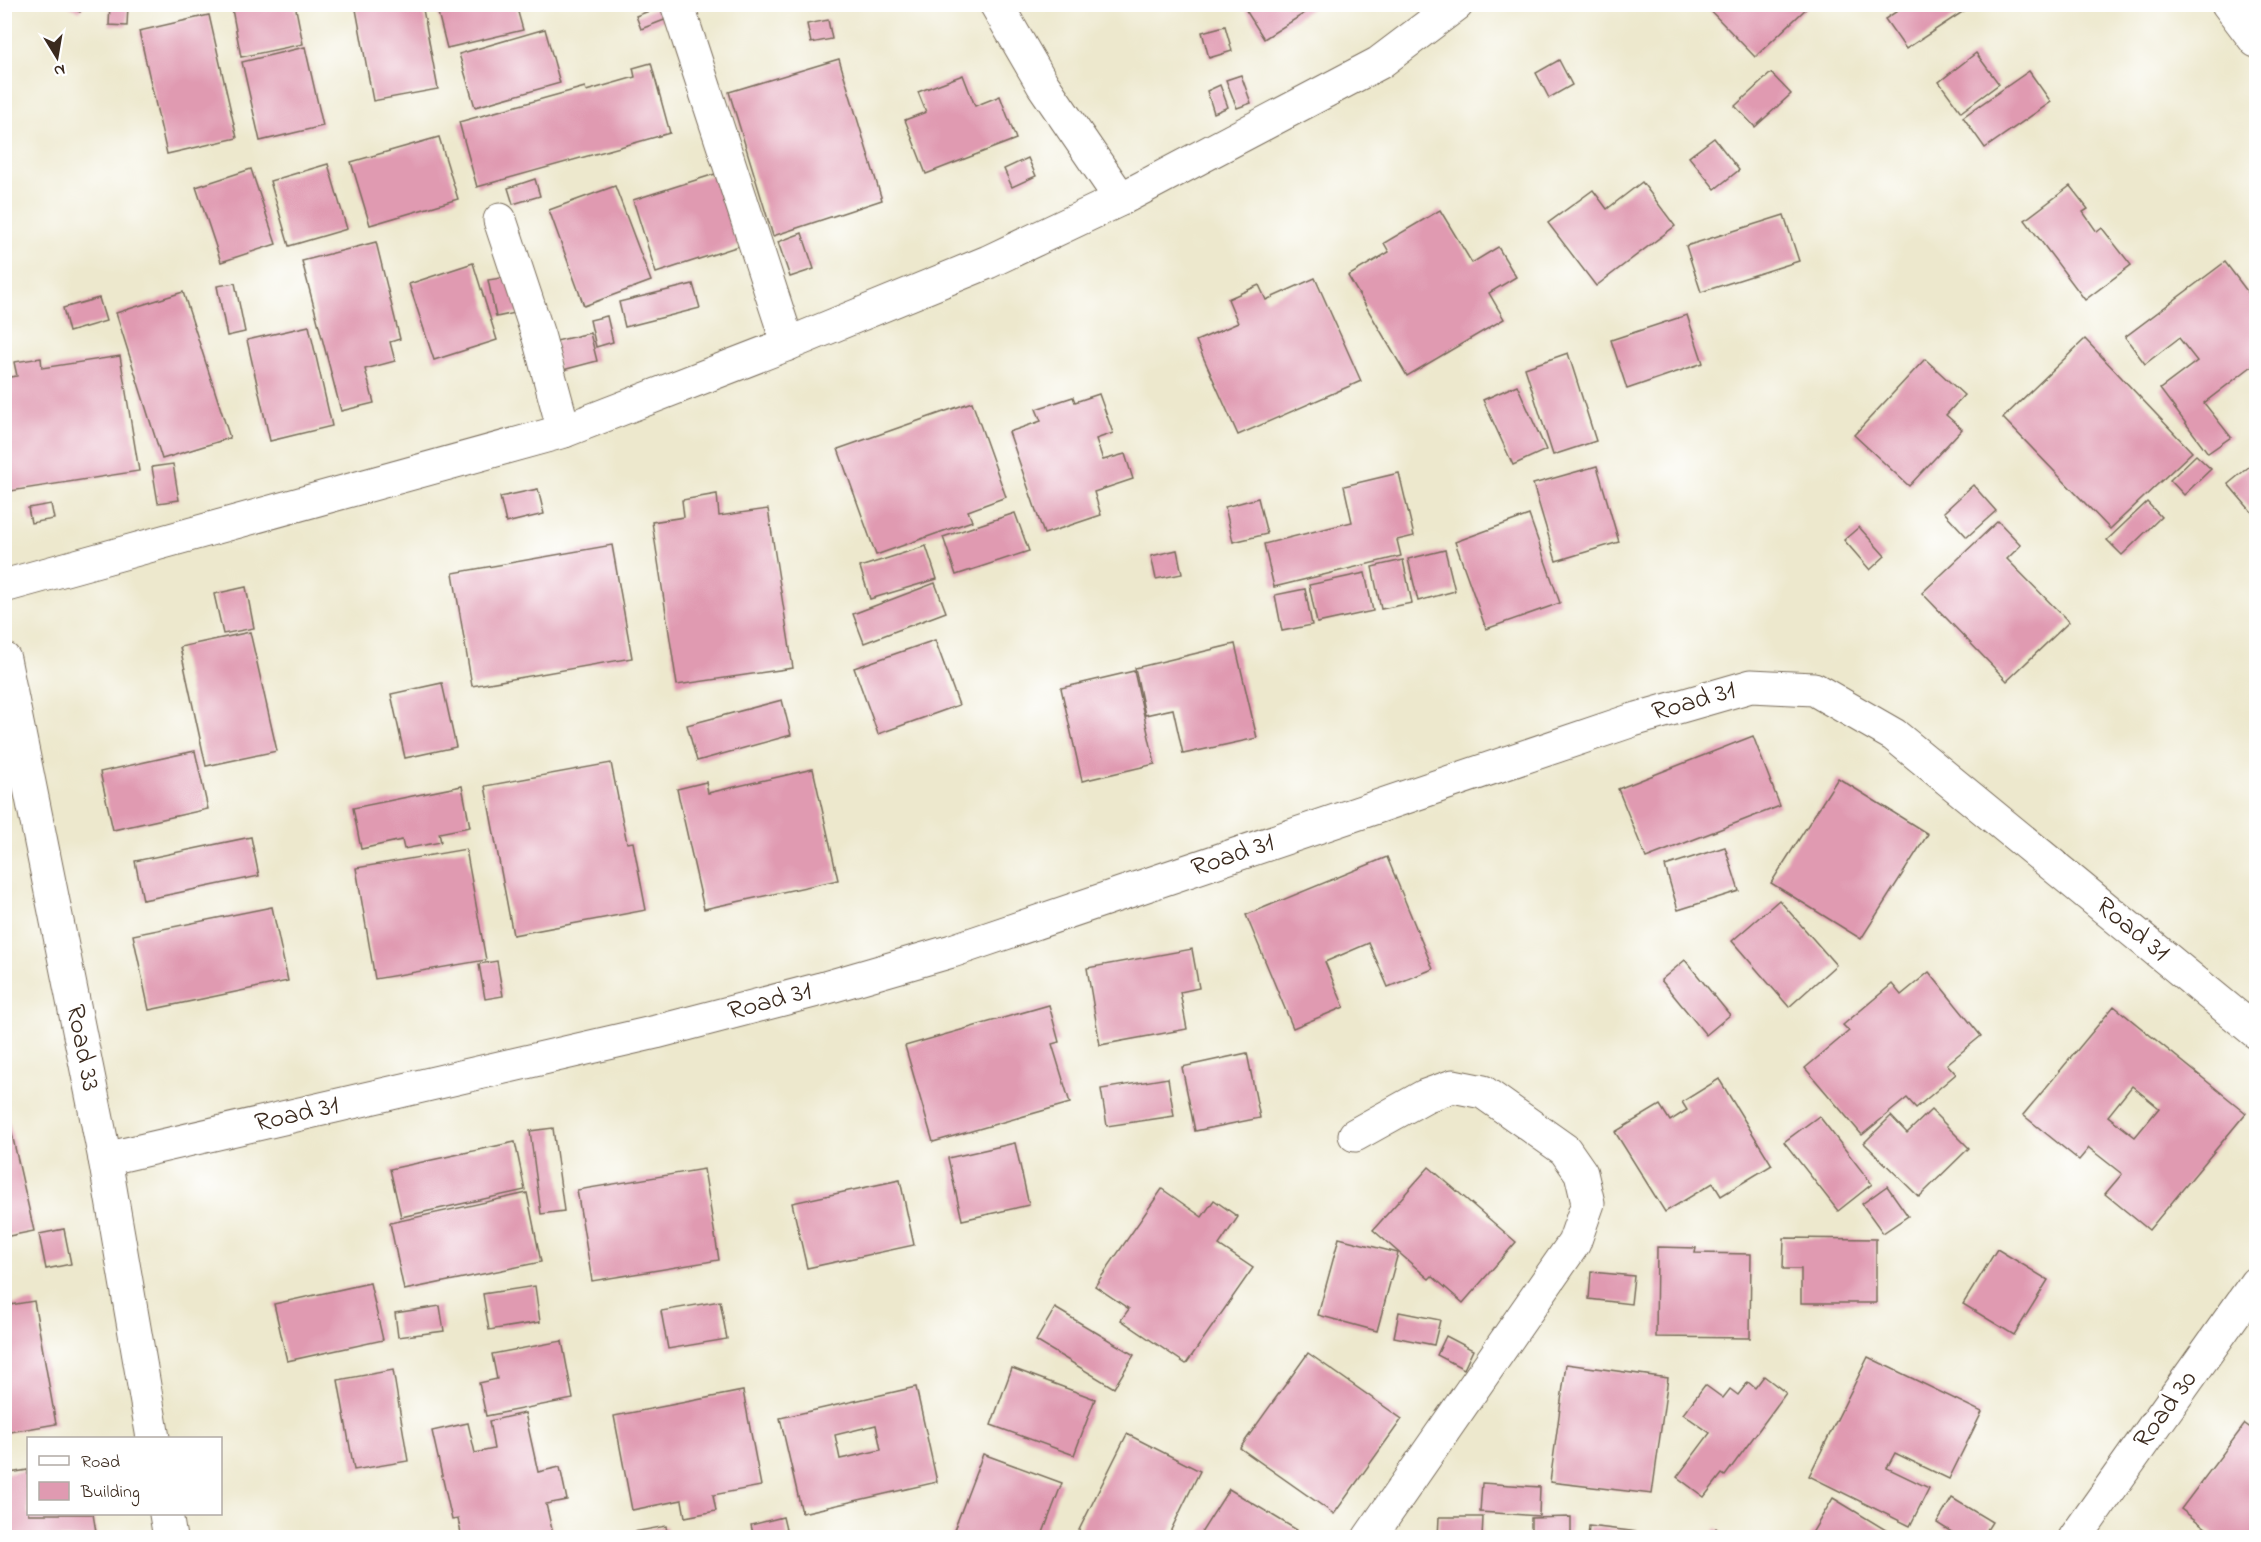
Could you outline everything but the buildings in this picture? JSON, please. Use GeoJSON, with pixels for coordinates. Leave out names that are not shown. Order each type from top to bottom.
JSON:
{"type":"FeatureCollection","features":[{"type":"Feature","properties":{"kind":"street"},"geometry":{"type":"LineString","coordinates":[[677,4],[788,344]]}},
{"type":"Feature","properties":{"kind":"street"},"geometry":{"type":"LineString","coordinates":[[996,4],[1043,85],[1121,199]]}},
{"type":"Feature","properties":{"kind":"street"},"geometry":{"type":"LineString","coordinates":[[4,586],[564,431],[788,344],[988,262],[1121,199],[1379,63],[1457,4]]}},
{"type":"Feature","properties":{"kind":"street"},"geometry":{"type":"LineString","coordinates":[[500,219],[539,338],[564,431]]}},
{"type":"Feature","properties":{"kind":"street","name":"Road 33"},"geometry":{"type":"LineString","coordinates":[[4,659],[105,1159],[153,1437]]}},
{"type":"Feature","properties":{"kind":"street","name":"Road 31"},"geometry":{"type":"LineString","coordinates":[[105,1159],[656,1032],[864,977],[952,951],[1633,720],[1751,686],[1814,689],[1894,735],[2256,1032]]}},
{"type":"Feature","properties":{"kind":"street"},"geometry":{"type":"LineString","coordinates":[[1355,1135],[1425,1096],[1453,1086],[1483,1092],[1565,1150],[1581,1173],[1588,1203],[1574,1243],[1369,1538]]}},
{"type":"Feature","properties":{"kind":"street","name":"Road 30"},"geometry":{"type":"LineString","coordinates":[[2075,1538],[2256,1283]]}},
{"type":"Feature","properties":{"kind":"street"},"geometry":{"type":"LineString","coordinates":[[166,1515],[170,1538]]}}]}
